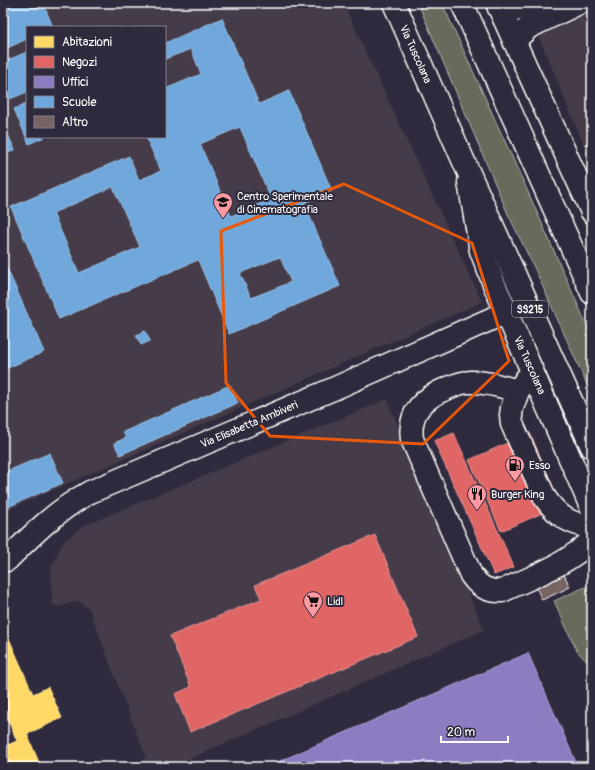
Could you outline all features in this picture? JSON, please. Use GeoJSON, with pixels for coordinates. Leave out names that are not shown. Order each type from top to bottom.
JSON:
{"type":"FeatureCollection","features":[{"type":"Feature","properties":{"kind":"street","name":"Via Tuscolana"},"geometry":{"type":"LineString","coordinates":[[394,3],[592,447]]}},
{"type":"Feature","properties":{"kind":"street"},"geometry":{"type":"LineString","coordinates":[[462,3],[592,293]]}},
{"type":"Feature","properties":{"kind":"street"},"geometry":{"type":"LineString","coordinates":[[474,3],[479,42]]}},
{"type":"Feature","properties":{"kind":"street"},"geometry":{"type":"LineString","coordinates":[[498,5],[515,10],[537,3]]}},
{"type":"Feature","properties":{"kind":"street"},"geometry":{"type":"LineString","coordinates":[[514,41],[529,27],[579,3]]}},
{"type":"Feature","properties":{"kind":"street"},"geometry":{"type":"LineString","coordinates":[[498,5],[592,212]]}},
{"type":"Feature","properties":{"kind":"street","name":"Via Tuscolana"},"geometry":{"type":"LineString","coordinates":[[468,171],[481,251],[592,509]]}},
{"type":"Feature","properties":{"kind":"street","name":"Via Elisabetta Ambiveri"},"geometry":{"type":"LineString","coordinates":[[7,560],[48,520],[72,502],[90,492],[333,389],[507,312]]}},
{"type":"Feature","properties":{"kind":"street"},"geometry":{"type":"LineString","coordinates":[[532,370],[518,391],[512,408],[512,424],[545,498],[556,512],[564,518],[574,524],[592,528]]}},
{"type":"Feature","properties":{"kind":"street"},"geometry":{"type":"LineString","coordinates":[[518,391],[482,383],[469,382],[454,386],[428,398],[421,404],[413,421],[411,432],[412,439],[471,575],[483,588],[502,591],[564,562],[578,553],[592,540]]}},
{"type":"Feature","properties":{"kind":"highlighted area"},"geometry":{"type":"Polygon","coordinates":[[[344,184],[472,243],[509,361],[423,444],[270,436],[226,383],[221,231],[344,184]]]}},
{"type":"Feature","properties":{"kind":"shaded area","name":"Centro Sperimentale di Cinematografia"},"geometry":{"type":"Polygon","coordinates":[[[3,3],[343,3],[482,302],[3,512],[3,3]]]}},
{"type":"Feature","properties":{"kind":"shaded area"},"geometry":{"type":"Polygon","coordinates":[[[525,3],[592,3],[592,165],[525,3]]]}},
{"type":"Feature","properties":{"kind":"shaded area"},"geometry":{"type":"Polygon","coordinates":[[[387,399],[484,630],[171,767],[133,767],[146,758],[89,609],[78,601],[58,607],[52,604],[51,567],[63,542],[83,526],[387,399]]]}},
{"type":"Feature","properties":{"kind":"green space"},"geometry":{"type":"Polygon","coordinates":[[[418,3],[442,3],[528,192],[592,337],[592,396],[534,267],[508,214],[418,3]]]}},
{"type":"Feature","properties":{"kind":"green space"},"geometry":{"type":"Polygon","coordinates":[[[592,584],[592,667],[577,651],[554,601],[592,584]]]}},
{"type":"Feature","properties":{"kind":"building: Abitazioni"},"geometry":{"type":"Polygon","coordinates":[[[8,636],[33,694],[48,687],[62,718],[27,734],[41,767],[3,767],[3,747],[17,741],[3,709],[3,638],[8,636]]]}},
{"type":"Feature","properties":{"kind":"building: Negozi"},"geometry":{"type":"Polygon","coordinates":[[[454,433],[514,567],[494,575],[434,441],[454,433]]]}},
{"type":"Feature","properties":{"kind":"building: Negozi","name":"Esso"},"geometry":{"type":"Polygon","coordinates":[[[530,433],[561,505],[501,531],[469,460],[530,433]]]}},
{"type":"Feature","properties":{"kind":"building: Negozi","name":"Lidl"},"geometry":{"type":"Polygon","coordinates":[[[375,535],[418,637],[190,732],[175,694],[191,687],[170,636],[261,599],[255,585],[375,535]]]}},
{"type":"Feature","properties":{"kind":"building: Uffici"},"geometry":{"type":"Polygon","coordinates":[[[528,653],[578,767],[266,767],[528,653]]]}},
{"type":"Feature","properties":{"kind":"building: Scuole"},"geometry":{"type":"Polygon","coordinates":[[[15,3],[43,3],[53,26],[26,26],[26,39],[3,50],[3,8],[15,3]]]}},
{"type":"Feature","properties":{"kind":"building: Scuole"},"geometry":{"type":"Polygon","coordinates":[[[222,18],[259,104],[289,91],[332,191],[304,203],[340,286],[229,334],[198,260],[59,319],[11,207],[129,156],[139,180],[161,171],[146,138],[166,138],[166,89],[201,74],[191,49],[166,59],[166,43],[222,18]],[[240,127],[200,144],[231,216],[271,199],[240,127]],[[113,187],[53,213],[79,273],[140,247],[113,187]],[[280,257],[240,273],[251,298],[291,282],[280,257]]]}},
{"type":"Feature","properties":{"kind":"building: Scuole"},"geometry":{"type":"Polygon","coordinates":[[[26,52],[26,92],[10,99],[3,82],[3,62],[26,52]]]}},
{"type":"Feature","properties":{"kind":"building: Scuole"},"geometry":{"type":"Polygon","coordinates":[[[26,104],[26,137],[14,109],[26,104]]]}},
{"type":"Feature","properties":{"kind":"building: Scuole"},"geometry":{"type":"Polygon","coordinates":[[[3,124],[15,150],[3,155],[3,124]]]}},
{"type":"Feature","properties":{"kind":"building: Scuole"},"geometry":{"type":"Polygon","coordinates":[[[26,138],[42,138],[29,144],[26,138]]]}},
{"type":"Feature","properties":{"kind":"building: Scuole"},"geometry":{"type":"Polygon","coordinates":[[[3,259],[44,352],[3,370],[3,259]]]}},
{"type":"Feature","properties":{"kind":"building: Scuole"},"geometry":{"type":"Polygon","coordinates":[[[145,331],[150,341],[141,345],[136,335],[145,331]]]}},
{"type":"Feature","properties":{"kind":"building: Scuole"},"geometry":{"type":"Polygon","coordinates":[[[230,385],[238,403],[120,455],[114,443],[126,438],[123,432],[230,385]]]}},
{"type":"Feature","properties":{"kind":"building: Scuole"},"geometry":{"type":"Polygon","coordinates":[[[50,453],[63,483],[3,509],[3,473],[50,453]]]}},
{"type":"Feature","properties":{"kind":"building: Altro"},"geometry":{"type":"Polygon","coordinates":[[[560,566],[570,587],[542,600],[532,578],[560,566]]]}},
{"type":"Feature","properties":{"kind":"place","name":"Centro Sperimentale di Cinematografia"},"geometry":{"type":"Point","coordinates":[223,219]}},
{"type":"Feature","properties":{"kind":"place","name":"Esso"},"geometry":{"type":"Point","coordinates":[515,482]}},
{"type":"Feature","properties":{"kind":"place","name":"Burger King"},"geometry":{"type":"Point","coordinates":[477,511]}},
{"type":"Feature","properties":{"kind":"place","name":"Lidl"},"geometry":{"type":"Point","coordinates":[313,618]}}]}
